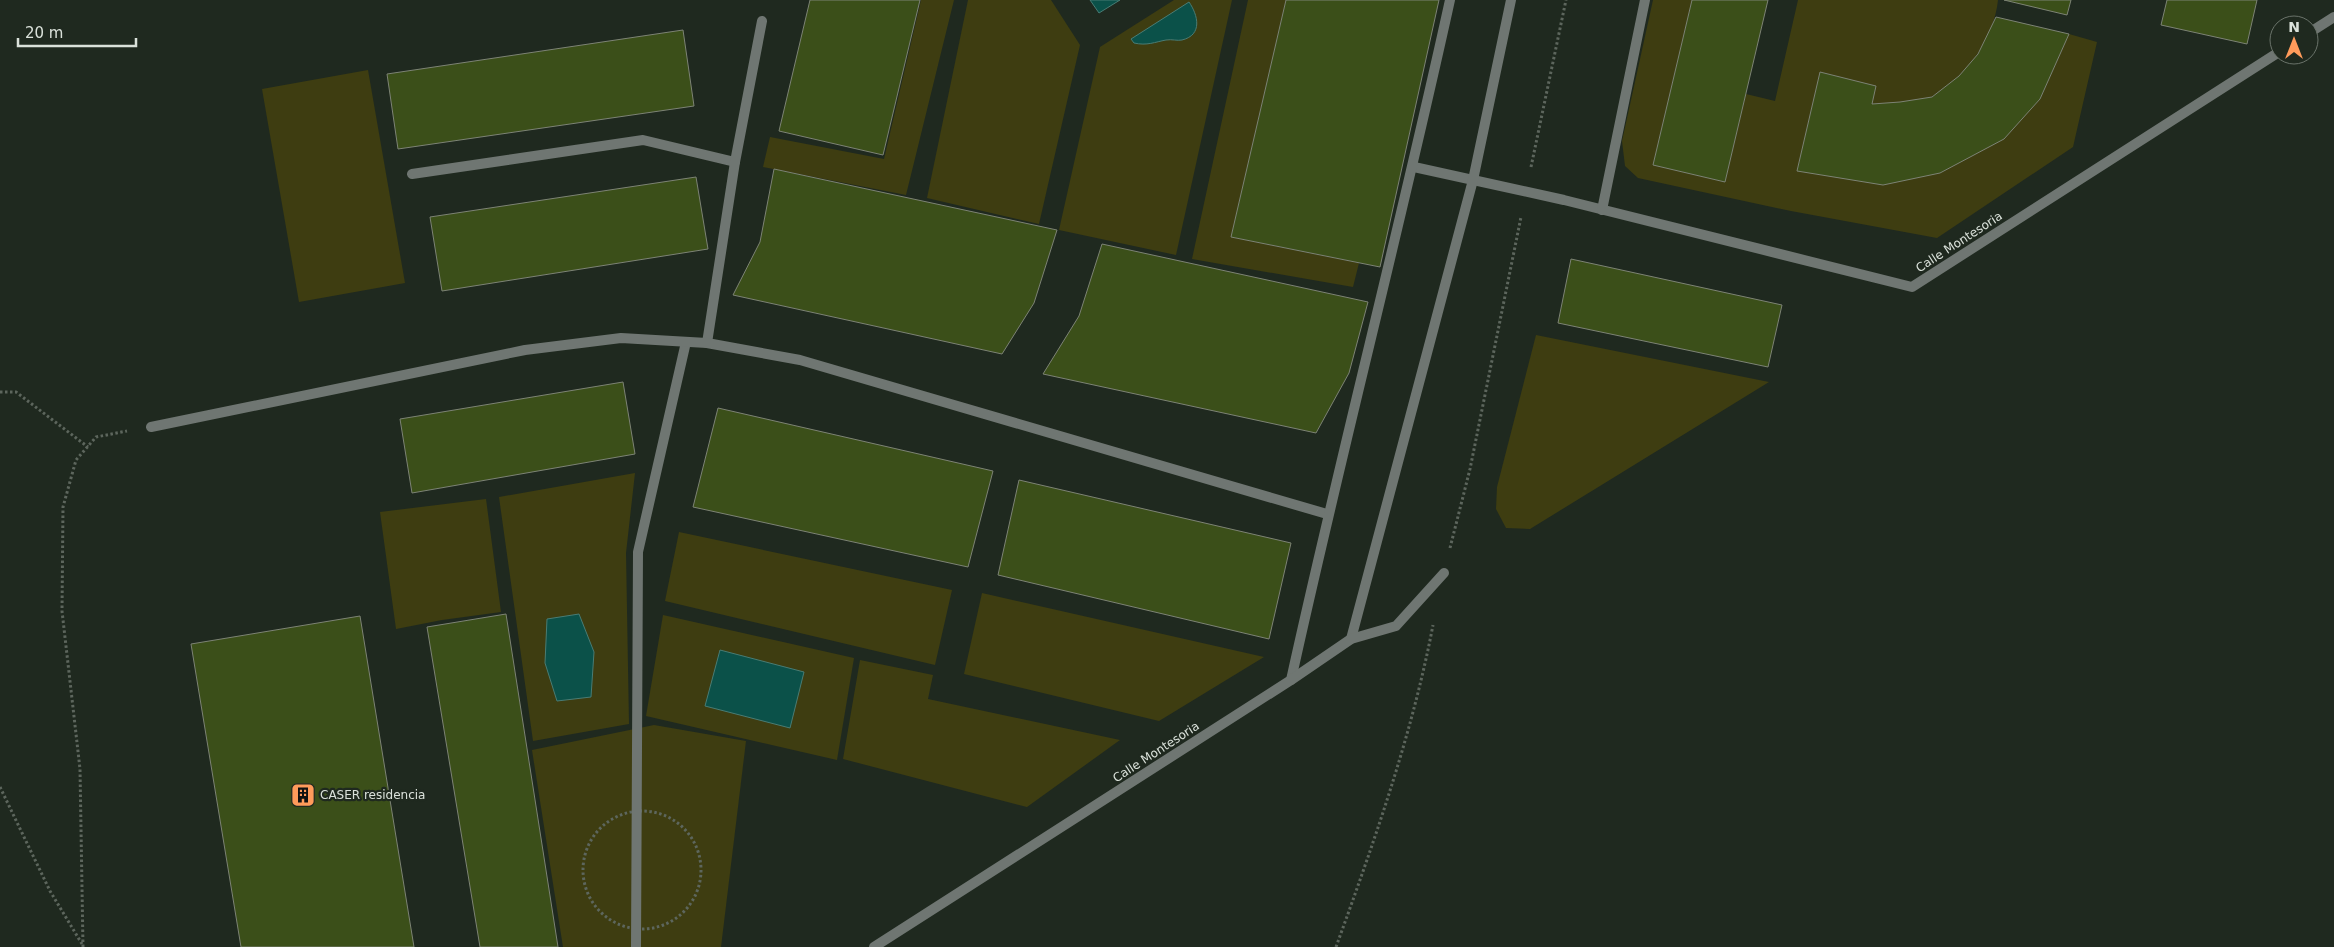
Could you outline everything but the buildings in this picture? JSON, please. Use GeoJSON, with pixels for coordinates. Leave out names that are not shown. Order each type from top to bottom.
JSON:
{"type":"FeatureCollection","features":[{"type":"Feature","properties":{"kind":"street"},"geometry":{"type":"LineString","coordinates":[[1291,680],[1327,514],[1414,167],[1450,0]]}},
{"type":"Feature","properties":{"kind":"street"},"geometry":{"type":"LineString","coordinates":[[1350,639],[1473,180],[1511,0]]}},
{"type":"Feature","properties":{"kind":"street"},"geometry":{"type":"LineString","coordinates":[[1602,210],[1645,0]]}},
{"type":"Feature","properties":{"kind":"street"},"geometry":{"type":"LineString","coordinates":[[2319,27],[2334,17]]}},
{"type":"Feature","properties":{"kind":"street"},"geometry":{"type":"LineString","coordinates":[[707,343],[735,162],[762,21]]}},
{"type":"Feature","properties":{"kind":"street","name":"Calle Montesoria"},"geometry":{"type":"LineString","coordinates":[[1414,167],[1602,210],[1912,287],[2269,58]]}},
{"type":"Feature","properties":{"kind":"street"},"geometry":{"type":"LineString","coordinates":[[412,174],[643,140],[735,162]]}},
{"type":"Feature","properties":{"kind":"street"},"geometry":{"type":"LineString","coordinates":[[151,427],[525,350],[621,338],[707,343],[800,360],[1327,514]]}},
{"type":"Feature","properties":{"kind":"street"},"geometry":{"type":"LineString","coordinates":[[636,947],[638,552],[686,342]]}},
{"type":"Feature","properties":{"kind":"street","name":"Calle Montesoria"},"geometry":{"type":"LineString","coordinates":[[874,947],[1291,680],[1350,639],[1396,626],[1444,573]]}},
{"type":"Feature","properties":{"kind":"path"},"geometry":{"type":"LineString","coordinates":[[1444,573],[1470,469],[1566,0]]}},
{"type":"Feature","properties":{"kind":"path"},"geometry":{"type":"LineString","coordinates":[[0,392],[16,392],[88,447]]}},
{"type":"Feature","properties":{"kind":"path"},"geometry":{"type":"LineString","coordinates":[[83,946],[80,769],[62,610],[64,506],[76,460],[96,437],[151,427]]}},
{"type":"Feature","properties":{"kind":"path"},"geometry":{"type":"LineString","coordinates":[[1336,947],[1369,855],[1412,714],[1434,621]]}},
{"type":"Feature","properties":{"kind":"path"},"geometry":{"type":"LineString","coordinates":[[0,788],[50,891],[83,946]]}},
{"type":"Feature","properties":{"kind":"shaded area"},"geometry":{"type":"Polygon","coordinates":[[[921,0],[954,0],[906,195],[763,167],[770,137],[884,159],[921,0]]]}},
{"type":"Feature","properties":{"kind":"shaded area"},"geometry":{"type":"Polygon","coordinates":[[[968,0],[1051,0],[1080,45],[1039,224],[927,198],[968,0]]]}},
{"type":"Feature","properties":{"kind":"shaded area"},"geometry":{"type":"Polygon","coordinates":[[[1174,0],[1232,0],[1176,255],[1059,230],[1100,47],[1174,0]]]}},
{"type":"Feature","properties":{"kind":"shaded area"},"geometry":{"type":"Polygon","coordinates":[[[1248,0],[1286,0],[1231,237],[1359,263],[1353,287],[1192,259],[1248,0]]]}},
{"type":"Feature","properties":{"kind":"shaded area"},"geometry":{"type":"Polygon","coordinates":[[[1653,0],[1692,0],[1653,165],[1725,182],[1746,94],[1775,101],[1798,0],[1998,0],[1991,28],[1977,55],[1957,78],[1927,99],[1903,103],[1872,104],[1875,86],[1820,72],[1797,171],[2003,139],[2040,99],[2069,34],[2097,42],[2073,147],[1937,238],[1791,211],[1638,178],[1625,166],[1622,141],[1653,0]]]}},
{"type":"Feature","properties":{"kind":"shaded area"},"geometry":{"type":"Polygon","coordinates":[[[368,70],[405,283],[299,302],[262,89],[368,70]]]}},
{"type":"Feature","properties":{"kind":"shaded area"},"geometry":{"type":"Polygon","coordinates":[[[1536,335],[1769,382],[1530,529],[1506,528],[1496,509],[1497,487],[1536,335]]]}},
{"type":"Feature","properties":{"kind":"shaded area"},"geometry":{"type":"Polygon","coordinates":[[[635,473],[626,553],[629,724],[533,741],[499,497],[635,473]]]}},
{"type":"Feature","properties":{"kind":"shaded area"},"geometry":{"type":"Polygon","coordinates":[[[486,499],[501,612],[442,620],[396,629],[380,512],[486,499]]]}},
{"type":"Feature","properties":{"kind":"shaded area"},"geometry":{"type":"Polygon","coordinates":[[[679,532],[952,590],[935,665],[665,601],[679,532]]]}},
{"type":"Feature","properties":{"kind":"shaded area"},"geometry":{"type":"Polygon","coordinates":[[[982,593],[1264,657],[1159,721],[964,674],[982,593]]]}},
{"type":"Feature","properties":{"kind":"shaded area"},"geometry":{"type":"Polygon","coordinates":[[[663,615],[854,658],[837,760],[646,716],[663,615]]]}},
{"type":"Feature","properties":{"kind":"shaded area"},"geometry":{"type":"Polygon","coordinates":[[[860,660],[933,675],[928,699],[1120,740],[1027,807],[843,759],[860,660]]]}},
{"type":"Feature","properties":{"kind":"shaded area"},"geometry":{"type":"Polygon","coordinates":[[[654,725],[746,741],[721,947],[563,947],[532,750],[654,725]]]}},
{"type":"Feature","properties":{"kind":"water"},"geometry":{"type":"Polygon","coordinates":[[[1090,0],[1120,0],[1099,13],[1090,0]]]}},
{"type":"Feature","properties":{"kind":"water"},"geometry":{"type":"Polygon","coordinates":[[[1189,2],[1195,13],[1197,24],[1193,34],[1189,37],[1182,40],[1143,44],[1134,43],[1131,39],[1189,2]]]}},
{"type":"Feature","properties":{"kind":"water"},"geometry":{"type":"Polygon","coordinates":[[[579,614],[594,652],[591,697],[557,701],[545,663],[547,619],[579,614]]]}},
{"type":"Feature","properties":{"kind":"water"},"geometry":{"type":"Polygon","coordinates":[[[720,650],[804,672],[790,728],[705,706],[720,650]]]}},
{"type":"Feature","properties":{"kind":"place","name":"CASER residencia"},"geometry":{"type":"Point","coordinates":[303,795]}}]}
